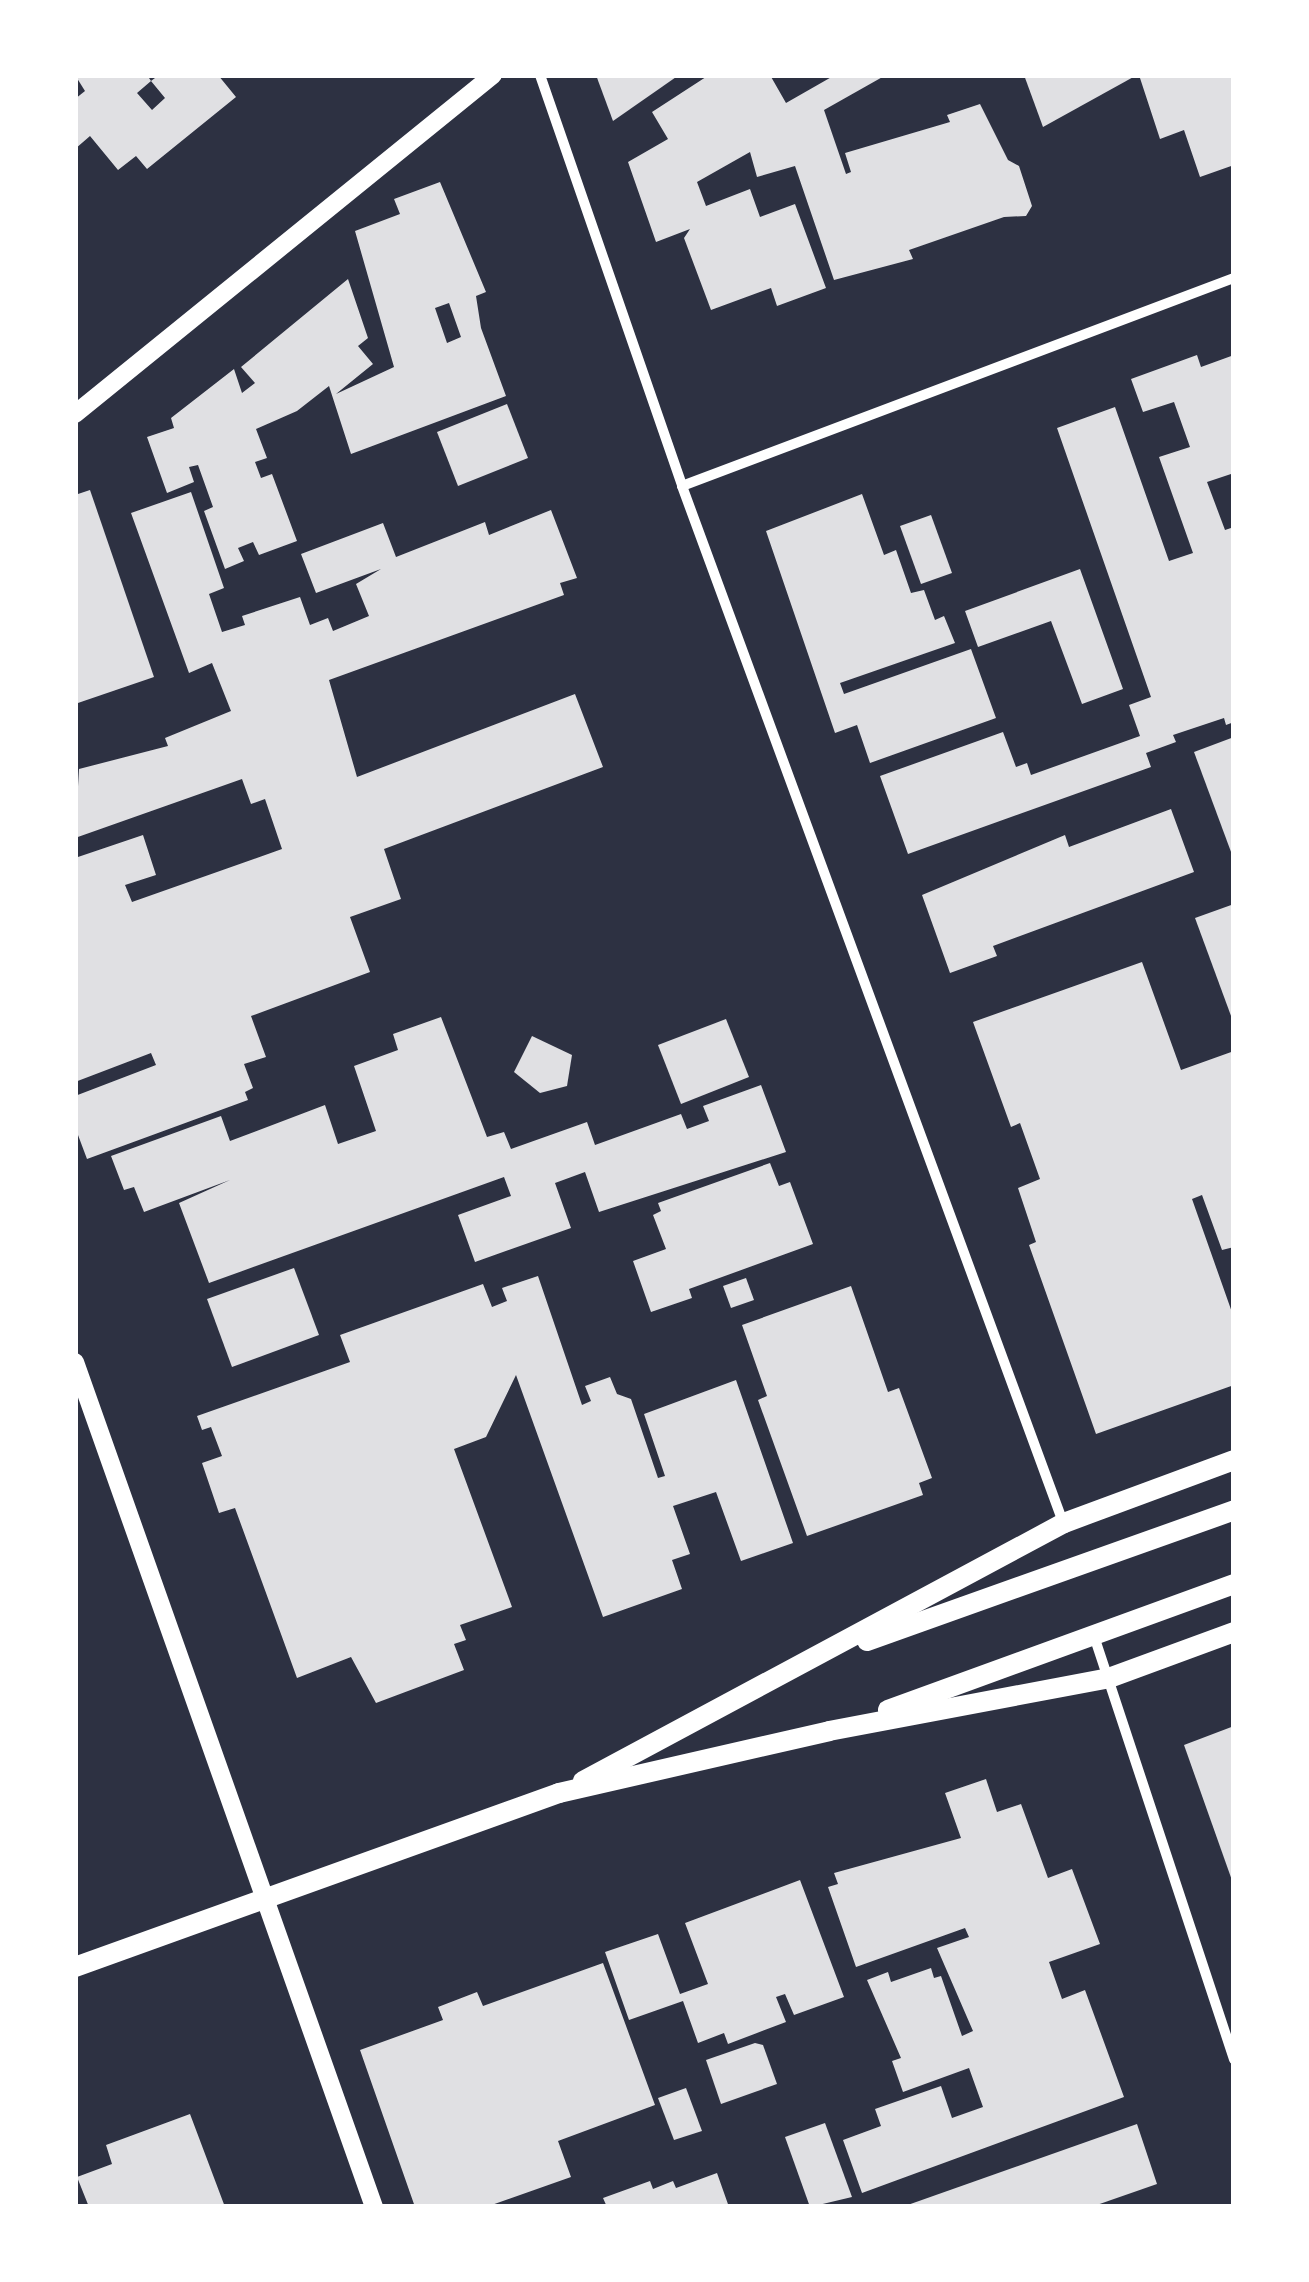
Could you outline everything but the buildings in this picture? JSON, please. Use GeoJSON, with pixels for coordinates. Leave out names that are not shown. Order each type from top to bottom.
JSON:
{"type":"FeatureCollection","features":[{"type":"Feature","properties":{"kind":"main road"},"geometry":{"type":"LineString","coordinates":[[559,1794],[1064,1523],[1234,1460]]}},
{"type":"Feature","properties":{"kind":"main road"},"geometry":{"type":"LineString","coordinates":[[804,1663],[1234,1510]]}},
{"type":"Feature","properties":{"kind":"main road"},"geometry":{"type":"LineString","coordinates":[[830,1731],[1234,1584]]}},
{"type":"Feature","properties":{"kind":"main road"},"geometry":{"type":"LineString","coordinates":[[75,1967],[559,1794],[830,1731],[1109,1678],[1234,1632]]}},
{"type":"Feature","properties":{"kind":"street"},"geometry":{"type":"LineString","coordinates":[[75,414],[493,75]]}},
{"type":"Feature","properties":{"kind":"street"},"geometry":{"type":"LineString","coordinates":[[540,75],[682,486],[1064,1523]]}},
{"type":"Feature","properties":{"kind":"street"},"geometry":{"type":"LineString","coordinates":[[682,486],[1234,278]]}},
{"type":"Feature","properties":{"kind":"street"},"geometry":{"type":"LineString","coordinates":[[75,1362],[374,2207]]}},
{"type":"Feature","properties":{"kind":"street"},"geometry":{"type":"LineString","coordinates":[[1094,1635],[1234,2059]]}}]}
